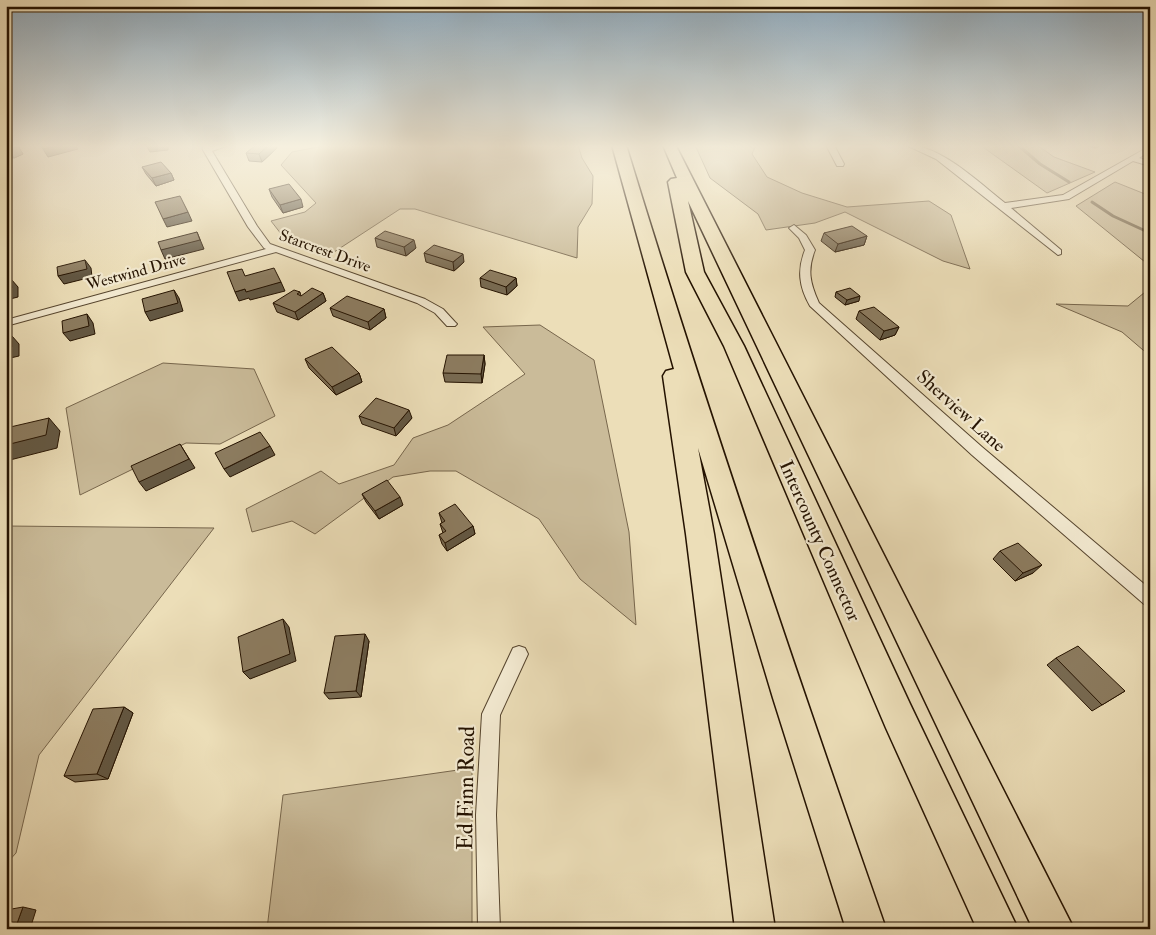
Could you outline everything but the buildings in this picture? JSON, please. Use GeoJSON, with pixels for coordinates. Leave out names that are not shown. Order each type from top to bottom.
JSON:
{"type":"FeatureCollection","features":[{"type":"Feature","properties":{"kind":"highway"},"geometry":{"type":"LineString","coordinates":[[632,189],[662,295],[790,698],[866,929]]}},
{"type":"Feature","properties":{"kind":"highway","name":"Intercounty Connector"},"geometry":{"type":"LineString","coordinates":[[677,189],[695,272],[734,346],[898,716],[998,929]]}},
{"type":"Feature","properties":{"kind":"highway"},"geometry":{"type":"LineString","coordinates":[[689,189],[1054,929]]}},
{"type":"Feature","properties":{"kind":"highway"},"geometry":{"type":"LineString","coordinates":[[662,295],[700,534],[755,929]]}},
{"type":"Feature","properties":{"kind":"street","name":"Starcrest Drive"},"geometry":{"type":"LineString","coordinates":[[231,189],[253,227],[267,246],[421,301],[439,311],[451,324]]}},
{"type":"Feature","properties":{"kind":"street"},"geometry":{"type":"LineString","coordinates":[[980,189],[1058,252]]}},
{"type":"Feature","properties":{"kind":"street"},"geometry":{"type":"LineString","coordinates":[[1003,206],[1066,197],[1080,189]]}},
{"type":"Feature","properties":{"kind":"street","name":"Sherview Lane"},"geometry":{"type":"LineString","coordinates":[[794,228],[803,237],[810,250],[804,266],[805,285],[814,304],[977,451],[1150,599]]}},
{"type":"Feature","properties":{"kind":"street","name":"Westwind Drive"},"geometry":{"type":"LineString","coordinates":[[6,323],[274,250]]}},
{"type":"Feature","properties":{"kind":"street","name":"Ed Finn Road"},"geometry":{"type":"LineString","coordinates":[[489,929],[486,815],[491,714],[519,654]]}},
{"type":"Feature","properties":{"kind":"shaded area"},"geometry":{"type":"Polygon","coordinates":[[[303,189],[593,189],[592,204],[578,227],[577,258],[415,209],[400,209],[328,256],[285,239],[271,221],[305,212],[316,203],[303,189]]]}},
{"type":"Feature","properties":{"kind":"shaded area"},"geometry":{"type":"Polygon","coordinates":[[[724,189],[792,189],[847,207],[929,201],[951,215],[970,269],[943,261],[845,212],[815,223],[766,230],[758,214],[724,189]]]}},
{"type":"Feature","properties":{"kind":"shaded area"},"geometry":{"type":"Polygon","coordinates":[[[1041,189],[1057,189],[1047,193],[1041,189]]]}},
{"type":"Feature","properties":{"kind":"shaded area"},"geometry":{"type":"Polygon","coordinates":[[[1104,189],[1132,189],[1150,196],[1150,266],[1076,206],[1104,189]]]}},
{"type":"Feature","properties":{"kind":"shaded area"},"geometry":{"type":"Polygon","coordinates":[[[1150,288],[1150,356],[1122,332],[1056,304],[1128,306],[1150,288]]]}},
{"type":"Feature","properties":{"kind":"shaded area"},"geometry":{"type":"Polygon","coordinates":[[[540,325],[594,360],[629,532],[636,625],[580,579],[539,519],[456,471],[430,471],[393,477],[315,534],[292,521],[252,532],[246,509],[321,471],[339,484],[394,465],[413,438],[448,425],[525,374],[483,327],[540,325]]]}},
{"type":"Feature","properties":{"kind":"shaded area"},"geometry":{"type":"Polygon","coordinates":[[[163,363],[254,369],[275,416],[220,444],[186,443],[80,495],[66,408],[163,363]]]}},
{"type":"Feature","properties":{"kind":"shaded area"},"geometry":{"type":"Polygon","coordinates":[[[6,526],[214,528],[39,755],[16,853],[6,864],[6,526]]]}},
{"type":"Feature","properties":{"kind":"shaded area"},"geometry":{"type":"Polygon","coordinates":[[[472,768],[472,929],[267,929],[283,795],[472,768]]]}},
{"type":"Feature","properties":{"kind":"waterway"},"geometry":{"type":"LineString","coordinates":[[1092,202],[1113,216],[1150,233]]}}]}
